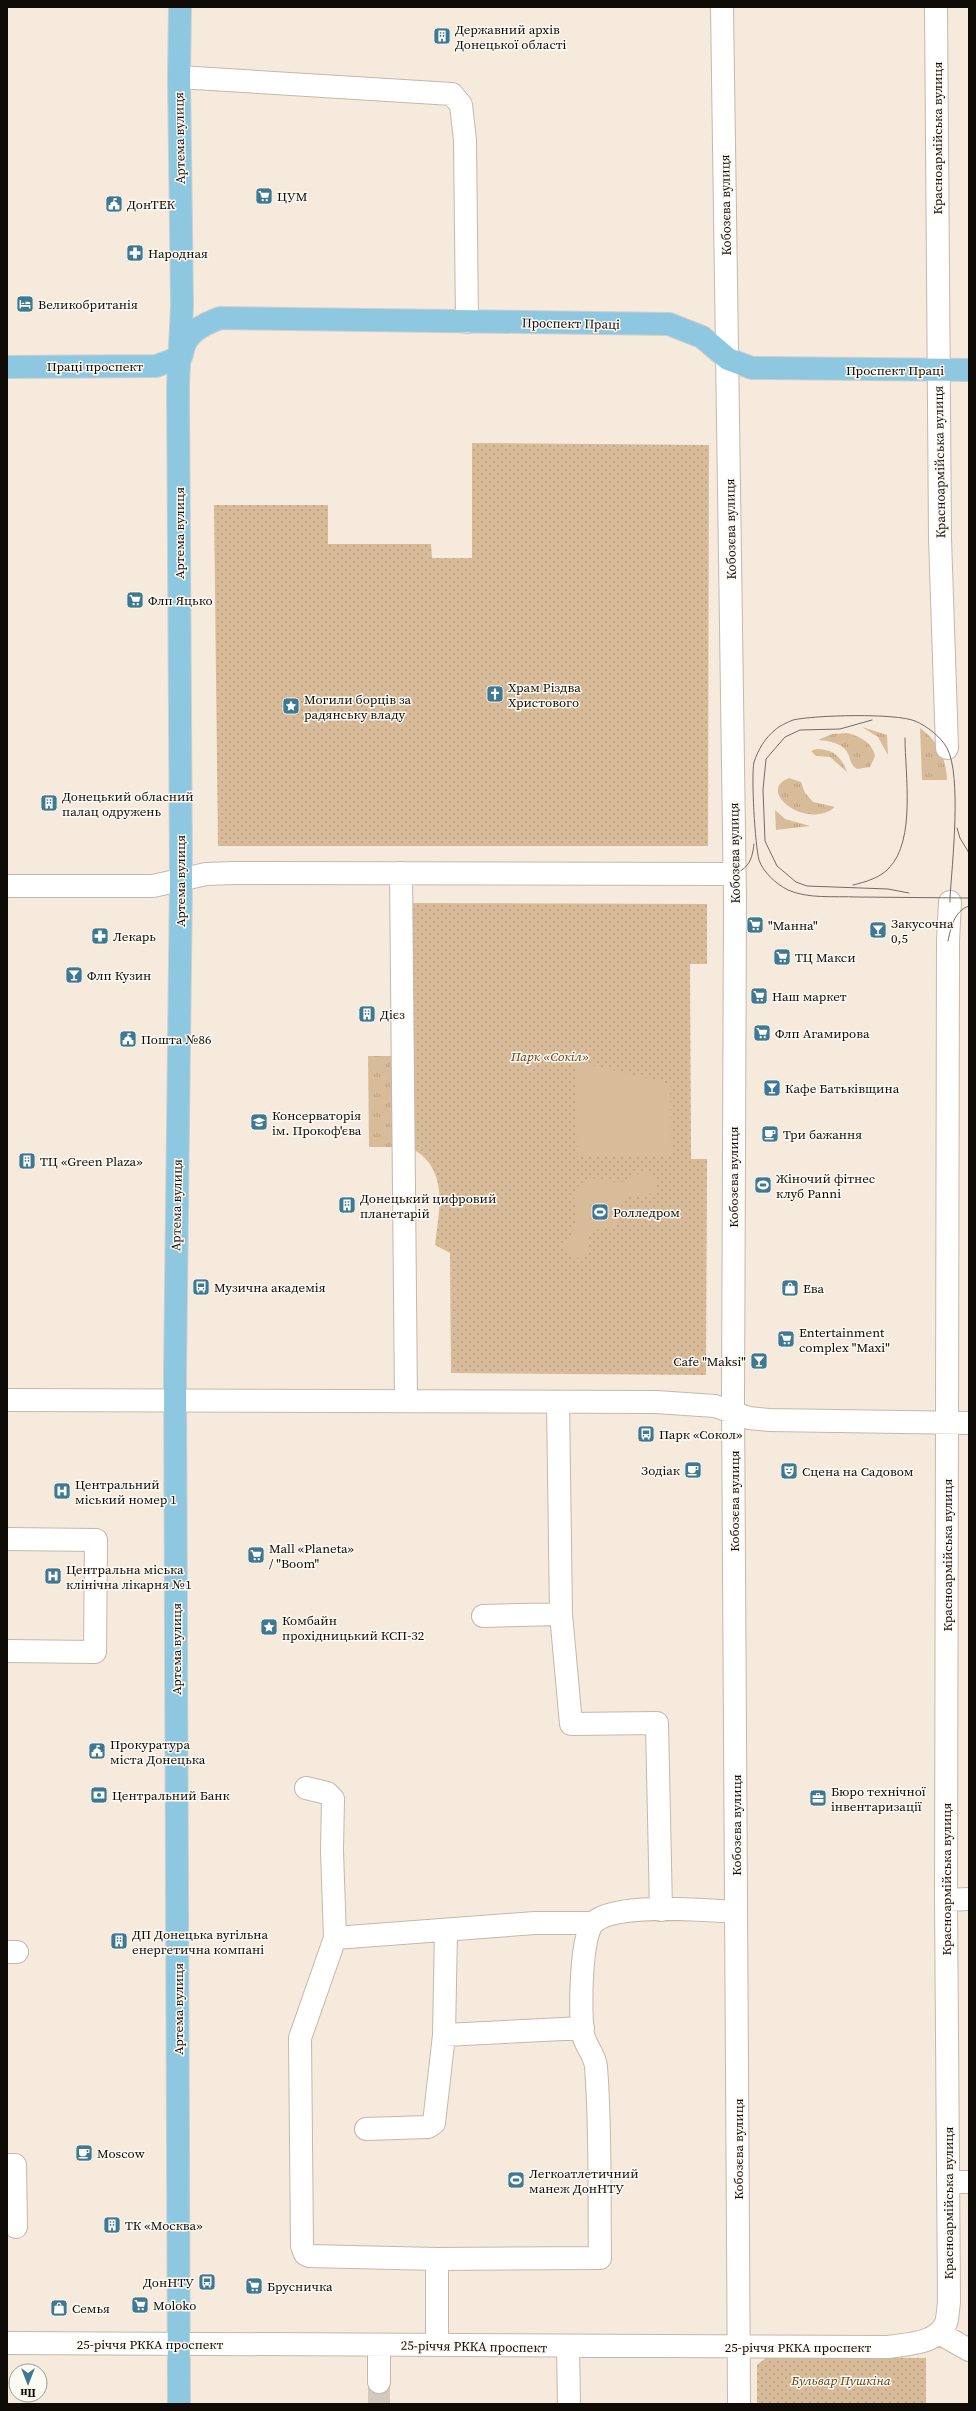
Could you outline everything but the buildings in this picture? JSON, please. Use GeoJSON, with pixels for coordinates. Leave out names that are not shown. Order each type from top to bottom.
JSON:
{"type":"FeatureCollection","features":[{"type":"Feature","properties":{"kind":"main road","name":"Артема вулиця"},"geometry":{"type":"LineString","coordinates":[[179,2404],[175,1399],[181,880],[178,386],[181,357],[182,306],[179,77],[180,7]]}},
{"type":"Feature","properties":{"kind":"main road","name":"Проспект Праці"},"geometry":{"type":"LineString","coordinates":[[181,357],[183,346],[189,336],[202,325],[220,318],[669,324],[702,337],[728,359],[752,368],[776,370],[969,370]]}},
{"type":"Feature","properties":{"kind":"main road","name":"Праці проспект"},"geometry":{"type":"LineString","coordinates":[[7,367],[156,366],[181,357]]}},
{"type":"Feature","properties":{"kind":"street","name":"Кобозєва вулиця"},"geometry":{"type":"LineString","coordinates":[[722,7],[734,874],[734,1413],[739,2404]]}},
{"type":"Feature","properties":{"kind":"street","name":"Красноармійська вулиця"},"geometry":{"type":"LineString","coordinates":[[936,7],[938,370],[947,748]]}},
{"type":"Feature","properties":{"kind":"street"},"geometry":{"type":"LineString","coordinates":[[179,77],[452,94],[461,104],[465,140],[467,322]]}},
{"type":"Feature","properties":{"kind":"street"},"geometry":{"type":"LineString","coordinates":[[7,886],[153,886],[206,874],[234,873],[734,874]]}},
{"type":"Feature","properties":{"kind":"street"},"geometry":{"type":"LineString","coordinates":[[401,874],[406,1401]]}},
{"type":"Feature","properties":{"kind":"street","name":"Красноармійська вулиця"},"geometry":{"type":"LineString","coordinates":[[939,2333],[946,2323],[949,2302],[959,2182],[946,1900],[948,941],[950,902]]}},
{"type":"Feature","properties":{"kind":"street"},"geometry":{"type":"LineString","coordinates":[[7,1400],[175,1399],[697,1404],[715,1406],[734,1413],[768,1420],[969,1423]]}},
{"type":"Feature","properties":{"kind":"street"},"geometry":{"type":"LineString","coordinates":[[558,1402],[561,1614],[571,1724],[656,1723],[661,1910]]}},
{"type":"Feature","properties":{"kind":"street"},"geometry":{"type":"LineString","coordinates":[[7,1539],[96,1540],[95,1652],[7,1651]]}},
{"type":"Feature","properties":{"kind":"street"},"geometry":{"type":"LineString","coordinates":[[483,1616],[561,1614]]}},
{"type":"Feature","properties":{"kind":"street"},"geometry":{"type":"LineString","coordinates":[[306,1788],[327,1792],[333,1799],[332,1851],[335,1938],[300,2038],[303,2250],[309,2256],[437,2259],[600,2258],[596,2066],[592,2052],[584,2038],[583,2028],[582,1956],[584,1944],[592,1923]]}},
{"type":"Feature","properties":{"kind":"street"},"geometry":{"type":"LineString","coordinates":[[946,1900],[969,1899]]}},
{"type":"Feature","properties":{"kind":"street"},"geometry":{"type":"LineString","coordinates":[[335,1938],[535,1923],[592,1923],[609,1913],[620,1910],[736,1912]]}},
{"type":"Feature","properties":{"kind":"street"},"geometry":{"type":"LineString","coordinates":[[366,2129],[428,2127],[434,2123],[444,2035],[446,1930]]}},
{"type":"Feature","properties":{"kind":"street"},"geometry":{"type":"LineString","coordinates":[[444,2035],[583,2028]]}},
{"type":"Feature","properties":{"kind":"street"},"geometry":{"type":"LineString","coordinates":[[7,2165],[15,2165],[16,2227]]}},
{"type":"Feature","properties":{"kind":"street"},"geometry":{"type":"LineString","coordinates":[[436,2345],[437,2259]]}},
{"type":"Feature","properties":{"kind":"street"},"geometry":{"type":"LineString","coordinates":[[939,2333],[969,2350]]}},
{"type":"Feature","properties":{"kind":"street","name":"25-річчя РККА проспект"},"geometry":{"type":"LineString","coordinates":[[7,2343],[568,2347],[888,2347],[921,2342],[939,2333]]}},
{"type":"Feature","properties":{"kind":"street"},"geometry":{"type":"LineString","coordinates":[[379,2345],[379,2382]]}},
{"type":"Feature","properties":{"kind":"street"},"geometry":{"type":"LineString","coordinates":[[568,2347],[569,2404]]}},
{"type":"Feature","properties":{"kind":"green space"},"geometry":{"type":"Polygon","coordinates":[[[472,443],[709,445],[708,846],[218,846],[214,505],[328,505],[328,544],[431,544],[432,558],[472,558],[472,443]]]}},
{"type":"Feature","properties":{"kind":"green space"},"geometry":{"type":"Polygon","coordinates":[[[862,727],[887,735],[888,755],[878,737],[862,727]]]}},
{"type":"Feature","properties":{"kind":"green space"},"geometry":{"type":"Polygon","coordinates":[[[920,728],[932,739],[940,751],[945,764],[947,780],[922,780],[920,728]]]}},
{"type":"Feature","properties":{"kind":"green space"},"geometry":{"type":"Polygon","coordinates":[[[847,733],[864,740],[871,747],[875,756],[870,767],[857,769],[852,765],[847,752],[840,745],[818,740],[832,734],[847,733]]]}},
{"type":"Feature","properties":{"kind":"green space"},"geometry":{"type":"Polygon","coordinates":[[[816,749],[827,750],[836,754],[847,772],[830,757],[816,756],[811,751],[816,749]]]}},
{"type":"Feature","properties":{"kind":"green space"},"geometry":{"type":"Polygon","coordinates":[[[789,778],[801,782],[805,793],[813,802],[835,807],[824,813],[811,814],[799,812],[789,806],[781,799],[778,791],[780,784],[789,778]]]}},
{"type":"Feature","properties":{"kind":"green space"},"geometry":{"type":"Polygon","coordinates":[[[775,810],[785,819],[810,826],[776,830],[775,810]]]}},
{"type":"Feature","properties":{"kind":"green space","name":"Парк «Сокіл»"},"geometry":{"type":"Polygon","coordinates":[[[406,903],[707,904],[707,964],[690,964],[691,1159],[707,1159],[706,1375],[451,1373],[450,1253],[435,1245],[439,1204],[437,1179],[432,1167],[423,1157],[411,1148],[406,903]]]}},
{"type":"Feature","properties":{"kind":"green space"},"geometry":{"type":"Polygon","coordinates":[[[368,1056],[395,1056],[395,1145],[392,1147],[369,1147],[368,1056]]]}},
{"type":"Feature","properties":{"kind":"green space"},"geometry":{"type":"Polygon","coordinates":[[[575,1061],[670,1084],[671,1155],[578,1156],[575,1061]]]}},
{"type":"Feature","properties":{"kind":"green space","name":"Ролледром"},"geometry":{"type":"Polygon","coordinates":[[[643,1172],[655,1176],[657,1187],[654,1193],[628,1197],[621,1203],[622,1216],[618,1225],[590,1231],[587,1237],[589,1253],[586,1255],[579,1258],[568,1255],[565,1246],[576,1226],[577,1220],[573,1193],[580,1185],[586,1180],[592,1179],[611,1182],[626,1181],[643,1172]]]}},
{"type":"Feature","properties":{"kind":"green space","name":"Бульвар Пушкіна"},"geometry":{"type":"Polygon","coordinates":[[[767,2357],[926,2358],[926,2404],[757,2404],[757,2365],[767,2357]]]}},
{"type":"Feature","properties":{"kind":"tunnel"},"geometry":{"type":"LineString","coordinates":[[379,2382],[379,2404]]}},
{"type":"Feature","properties":{"kind":"tram line"},"geometry":{"type":"LineString","coordinates":[[950,902],[950,898],[951,883],[952,864],[954,843],[955,821],[954,778],[952,761],[947,748],[937,736],[929,729],[915,721],[905,718],[874,716],[804,718],[786,723],[771,733],[765,740],[754,762],[753,781],[756,840],[759,860],[767,873],[775,881],[788,890],[813,896],[831,897],[941,898],[955,898],[969,898]]}},
{"type":"Feature","properties":{"kind":"tram line"},"geometry":{"type":"LineString","coordinates":[[872,720],[840,729],[800,730],[785,737],[766,759],[763,790],[765,841],[777,866],[796,882],[807,886],[888,889],[909,893]]}},
{"type":"Feature","properties":{"kind":"tram line"},"geometry":{"type":"LineString","coordinates":[[853,885],[872,879],[889,868],[897,856],[903,841],[907,806],[905,738]]}},
{"type":"Feature","properties":{"kind":"tram line"},"geometry":{"type":"LineString","coordinates":[[957,828],[960,838],[969,853]]}},
{"type":"Feature","properties":{"kind":"tram line"},"geometry":{"type":"LineString","coordinates":[[734,874],[739,872],[749,863],[754,844]]}},
{"type":"Feature","properties":{"kind":"tram line"},"geometry":{"type":"LineString","coordinates":[[948,941],[954,920],[964,908],[969,906]]}},
{"type":"Feature","properties":{"kind":"place","name":"Державний архів Донецької області"},"geometry":{"type":"Point","coordinates":[442,36]}},
{"type":"Feature","properties":{"kind":"place","name":"ЦУМ"},"geometry":{"type":"Point","coordinates":[264,196]}},
{"type":"Feature","properties":{"kind":"place","name":"ДонТЕК"},"geometry":{"type":"Point","coordinates":[114,204]}},
{"type":"Feature","properties":{"kind":"place","name":"Народная"},"geometry":{"type":"Point","coordinates":[135,253]}},
{"type":"Feature","properties":{"kind":"place","name":"Великобританія"},"geometry":{"type":"Point","coordinates":[25,304]}},
{"type":"Feature","properties":{"kind":"place","name":"Флп Яцько"},"geometry":{"type":"Point","coordinates":[135,600]}},
{"type":"Feature","properties":{"kind":"place","name":"Храм Різдва Христового"},"geometry":{"type":"Point","coordinates":[495,694]}},
{"type":"Feature","properties":{"kind":"place","name":"Могили борців за радянську владу"},"geometry":{"type":"Point","coordinates":[291,706]}},
{"type":"Feature","properties":{"kind":"place","name":"Донецький обласний палац одружень"},"geometry":{"type":"Point","coordinates":[49,803]}},
{"type":"Feature","properties":{"kind":"place","name":"\"Манна\""},"geometry":{"type":"Point","coordinates":[755,925]}},
{"type":"Feature","properties":{"kind":"place","name":"Закусочна 0,5"},"geometry":{"type":"Point","coordinates":[878,930]}},
{"type":"Feature","properties":{"kind":"place","name":"Лекарь"},"geometry":{"type":"Point","coordinates":[100,936]}},
{"type":"Feature","properties":{"kind":"place","name":"ТЦ Макси"},"geometry":{"type":"Point","coordinates":[782,957]}},
{"type":"Feature","properties":{"kind":"place","name":"Флп Кузин"},"geometry":{"type":"Point","coordinates":[74,975]}},
{"type":"Feature","properties":{"kind":"place","name":"Наш маркет"},"geometry":{"type":"Point","coordinates":[759,996]}},
{"type":"Feature","properties":{"kind":"place","name":"Дієз"},"geometry":{"type":"Point","coordinates":[367,1014]}},
{"type":"Feature","properties":{"kind":"place","name":"Флп Агамирова"},"geometry":{"type":"Point","coordinates":[762,1033]}},
{"type":"Feature","properties":{"kind":"place","name":"Пошта №86"},"geometry":{"type":"Point","coordinates":[128,1039]}},
{"type":"Feature","properties":{"kind":"place","name":"Кафе Батьківщина"},"geometry":{"type":"Point","coordinates":[772,1088]}},
{"type":"Feature","properties":{"kind":"place","name":"Консерваторія ім. Прокоф'єва"},"geometry":{"type":"Point","coordinates":[259,1122]}},
{"type":"Feature","properties":{"kind":"place","name":"Три бажання"},"geometry":{"type":"Point","coordinates":[770,1134]}},
{"type":"Feature","properties":{"kind":"place","name":"ТЦ «Green Plaza»"},"geometry":{"type":"Point","coordinates":[27,1161]}},
{"type":"Feature","properties":{"kind":"place","name":"Жіночий фітнес клуб Panni"},"geometry":{"type":"Point","coordinates":[763,1185]}},
{"type":"Feature","properties":{"kind":"place","name":"Донецький цифровий планетарій"},"geometry":{"type":"Point","coordinates":[347,1205]}},
{"type":"Feature","properties":{"kind":"place","name":"Ролледром"},"geometry":{"type":"Point","coordinates":[600,1212]}},
{"type":"Feature","properties":{"kind":"place","name":"Музична академія"},"geometry":{"type":"Point","coordinates":[201,1287]}},
{"type":"Feature","properties":{"kind":"place","name":"Ева"},"geometry":{"type":"Point","coordinates":[790,1288]}},
{"type":"Feature","properties":{"kind":"place","name":"Entertainment complex \"Maxi\""},"geometry":{"type":"Point","coordinates":[786,1339]}},
{"type":"Feature","properties":{"kind":"place","name":"Cafe \"Maksi\""},"geometry":{"type":"Point","coordinates":[759,1361]}},
{"type":"Feature","properties":{"kind":"place","name":"Парк «Сокол»"},"geometry":{"type":"Point","coordinates":[646,1434]}},
{"type":"Feature","properties":{"kind":"place","name":"Зодіак"},"geometry":{"type":"Point","coordinates":[693,1470]}},
{"type":"Feature","properties":{"kind":"place","name":"Сцена на Садовом"},"geometry":{"type":"Point","coordinates":[789,1471]}},
{"type":"Feature","properties":{"kind":"place","name":"Центральний міський номер 1"},"geometry":{"type":"Point","coordinates":[62,1491]}},
{"type":"Feature","properties":{"kind":"place","name":"Mall «Planeta» / \"Boom\""},"geometry":{"type":"Point","coordinates":[256,1555]}},
{"type":"Feature","properties":{"kind":"place","name":"Центральна міська клінічна лікарня №1"},"geometry":{"type":"Point","coordinates":[53,1576]}},
{"type":"Feature","properties":{"kind":"place","name":"Комбайн прохідницький КСП-32"},"geometry":{"type":"Point","coordinates":[269,1627]}},
{"type":"Feature","properties":{"kind":"place","name":"Прокуратура міста Донецька"},"geometry":{"type":"Point","coordinates":[97,1751]}},
{"type":"Feature","properties":{"kind":"place","name":"Центральний Банк"},"geometry":{"type":"Point","coordinates":[99,1795]}},
{"type":"Feature","properties":{"kind":"place","name":"Бюро технічної інвентаризації"},"geometry":{"type":"Point","coordinates":[818,1798]}},
{"type":"Feature","properties":{"kind":"place","name":"ДП Донецька вугільна енергетична компані"},"geometry":{"type":"Point","coordinates":[119,1941]}},
{"type":"Feature","properties":{"kind":"place","name":"Moscow"},"geometry":{"type":"Point","coordinates":[84,2153]}},
{"type":"Feature","properties":{"kind":"place","name":"Легкоатлетичний манеж ДонНТУ"},"geometry":{"type":"Point","coordinates":[516,2180]}},
{"type":"Feature","properties":{"kind":"place","name":"ТК «Москва»"},"geometry":{"type":"Point","coordinates":[112,2225]}},
{"type":"Feature","properties":{"kind":"place","name":"ДонНТУ"},"geometry":{"type":"Point","coordinates":[207,2282]}},
{"type":"Feature","properties":{"kind":"place","name":"Брусничка"},"geometry":{"type":"Point","coordinates":[254,2286]}},
{"type":"Feature","properties":{"kind":"place","name":"Moloko"},"geometry":{"type":"Point","coordinates":[140,2305]}},
{"type":"Feature","properties":{"kind":"place","name":"Семья"},"geometry":{"type":"Point","coordinates":[59,2308]}}]}
